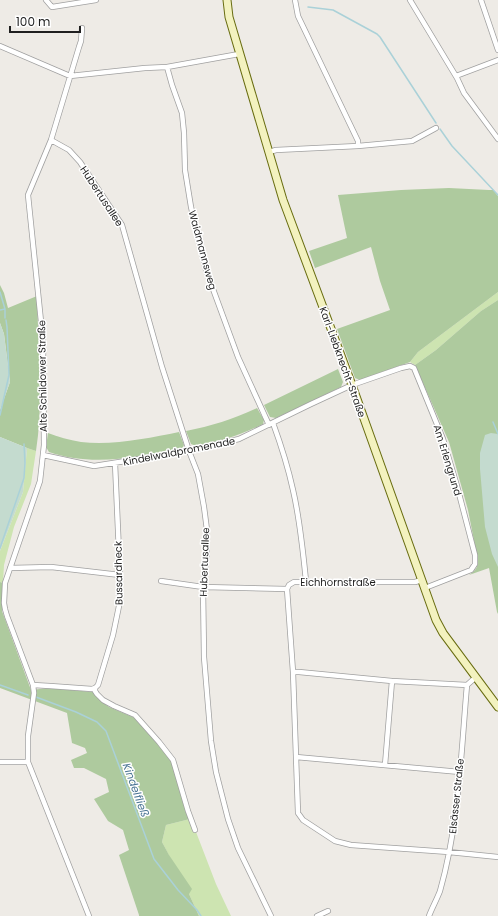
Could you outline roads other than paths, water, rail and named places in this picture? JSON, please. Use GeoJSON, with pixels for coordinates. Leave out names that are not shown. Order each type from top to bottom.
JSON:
{"type":"FeatureCollection","features":[{"type":"Feature","properties":{"kind":"street"},"geometry":{"type":"LineString","coordinates":[[46,0],[52,7],[81,1],[96,0]]}},
{"type":"Feature","properties":{"kind":"street","name":"Karl-Liebknecht-Straße"},"geometry":{"type":"LineString","coordinates":[[226,0],[239,54],[283,200],[439,626],[498,707]]}},
{"type":"Feature","properties":{"kind":"street"},"geometry":{"type":"LineString","coordinates":[[295,0],[298,16],[358,141],[358,146]]}},
{"type":"Feature","properties":{"kind":"street"},"geometry":{"type":"LineString","coordinates":[[410,0],[456,76],[464,93],[498,139]]}},
{"type":"Feature","properties":{"kind":"street"},"geometry":{"type":"LineString","coordinates":[[481,0],[498,50]]}},
{"type":"Feature","properties":{"kind":"street","name":"Alte Schildower Straße"},"geometry":{"type":"LineString","coordinates":[[28,762],[28,736],[34,693],[33,685],[5,609],[5,583],[40,481],[43,455],[44,341],[28,195],[51,140],[81,41],[82,28]]}},
{"type":"Feature","properties":{"kind":"street"},"geometry":{"type":"LineString","coordinates":[[0,46],[70,76],[167,67],[239,54]]}},
{"type":"Feature","properties":{"kind":"street"},"geometry":{"type":"LineString","coordinates":[[456,76],[498,60]]}},
{"type":"Feature","properties":{"kind":"street","name":"Waidmannsweg"},"geometry":{"type":"LineString","coordinates":[[167,67],[182,113],[185,170],[190,207],[206,270],[238,357],[281,446],[293,490],[302,540],[306,581]]}},
{"type":"Feature","properties":{"kind":"street"},"geometry":{"type":"LineString","coordinates":[[269,152],[276,150],[358,146],[412,141],[436,128]]}},
{"type":"Feature","properties":{"kind":"street","name":"Hubertusallee"},"geometry":{"type":"LineString","coordinates":[[51,140],[69,150],[80,162],[122,225],[162,367],[198,474],[207,530],[207,553],[203,587],[204,657],[211,741],[216,772],[228,819],[238,848],[271,916]]}},
{"type":"Feature","properties":{"kind":"street","name":"Am Erlengrund"},"geometry":{"type":"LineString","coordinates":[[352,385],[407,366],[414,368],[443,439],[475,555],[475,564],[471,570],[425,588]]}},
{"type":"Feature","properties":{"kind":"street","name":"Kindelwaldpromenade"},"geometry":{"type":"LineString","coordinates":[[43,455],[94,466],[189,451],[234,440],[352,385]]}},
{"type":"Feature","properties":{"kind":"street","name":"Bussardheck"},"geometry":{"type":"LineString","coordinates":[[95,688],[98,685],[115,629],[119,606],[120,575],[115,463]]}},
{"type":"Feature","properties":{"kind":"street"},"geometry":{"type":"LineString","coordinates":[[10,568],[51,567],[120,575]]}},
{"type":"Feature","properties":{"kind":"street","name":"Eichhornstraße"},"geometry":{"type":"LineString","coordinates":[[161,581],[203,587],[287,589],[289,585],[294,582],[306,581],[415,582],[422,580]]}},
{"type":"Feature","properties":{"kind":"street"},"geometry":{"type":"LineString","coordinates":[[287,589],[293,672],[298,813],[303,820],[335,841],[351,845],[498,857]]}},
{"type":"Feature","properties":{"kind":"street"},"geometry":{"type":"LineString","coordinates":[[293,672],[392,681],[467,685],[476,677]]}},
{"type":"Feature","properties":{"kind":"street"},"geometry":{"type":"LineString","coordinates":[[385,765],[392,681]]}},
{"type":"Feature","properties":{"kind":"street"},"geometry":{"type":"LineString","coordinates":[[33,685],[88,689],[95,688],[95,691],[103,700],[135,715],[173,760],[188,811],[196,830]]}},
{"type":"Feature","properties":{"kind":"street","name":"Elsässer Straße"},"geometry":{"type":"LineString","coordinates":[[428,916],[439,892],[449,852],[456,814],[467,685]]}},
{"type":"Feature","properties":{"kind":"street"},"geometry":{"type":"LineString","coordinates":[[296,757],[460,772]]}},
{"type":"Feature","properties":{"kind":"street"},"geometry":{"type":"LineString","coordinates":[[0,762],[28,762],[89,916]]}},
{"type":"Feature","properties":{"kind":"street"},"geometry":{"type":"LineString","coordinates":[[317,916],[328,911]]}},
{"type":"Feature","properties":{"kind":"waterway"},"geometry":{"type":"LineString","coordinates":[[308,7],[333,10],[377,34],[436,123]]}},
{"type":"Feature","properties":{"kind":"waterway"},"geometry":{"type":"LineString","coordinates":[[440,129],[452,146],[498,195]]}},
{"type":"Feature","properties":{"kind":"waterway"},"geometry":{"type":"LineString","coordinates":[[0,292],[5,309],[5,318]]}},
{"type":"Feature","properties":{"kind":"waterway"},"geometry":{"type":"LineString","coordinates":[[0,310],[5,309]]}},
{"type":"Feature","properties":{"kind":"waterway"},"geometry":{"type":"LineString","coordinates":[[0,415],[9,375],[6,320]]}},
{"type":"Feature","properties":{"kind":"waterway"},"geometry":{"type":"LineString","coordinates":[[493,422],[498,434]]}},
{"type":"Feature","properties":{"kind":"waterway"},"geometry":{"type":"LineString","coordinates":[[0,548],[24,478],[24,444]]}},
{"type":"Feature","properties":{"kind":"waterway","name":"Kindelfließ"},"geometry":{"type":"LineString","coordinates":[[0,685],[28,695]]}},
{"type":"Feature","properties":{"kind":"waterway","name":"Kindelfließ"},"geometry":{"type":"LineString","coordinates":[[36,697],[76,712],[97,722],[106,731],[154,859],[178,890],[201,916]]}}]}
